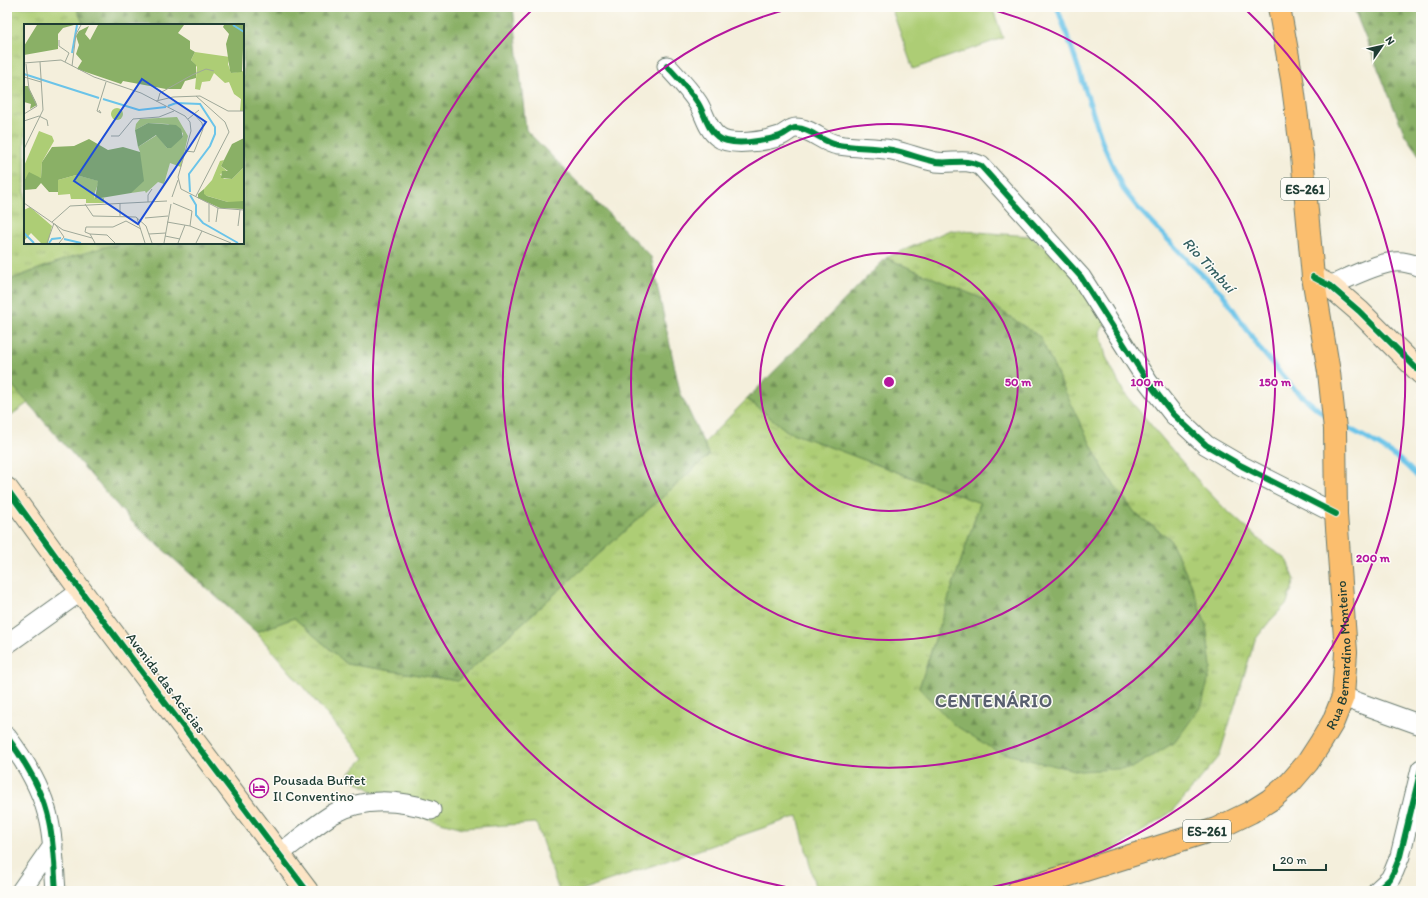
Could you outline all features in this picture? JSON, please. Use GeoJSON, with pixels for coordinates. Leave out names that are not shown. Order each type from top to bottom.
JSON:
{"type":"FeatureCollection","features":[{"type":"Feature","properties":{"kind":"main road","name":"Rua Bernardino Monteiro"},"geometry":{"type":"LineString","coordinates":[[1018,891],[1216,829],[1251,812],[1270,800],[1290,783],[1308,762],[1333,722],[1343,697],[1346,652],[1336,514],[1335,429],[1322,282],[1302,156],[1293,87],[1279,7]]}},
{"type":"Feature","properties":{"kind":"street"},"geometry":{"type":"LineString","coordinates":[[667,66],[692,94],[711,129],[718,137],[724,140],[752,142],[781,136],[793,129],[800,129],[810,132],[827,142],[837,145],[892,150],[936,162],[946,163],[969,161],[981,166],[1053,248],[1081,277],[1148,382],[1173,414],[1206,445],[1242,466],[1336,514]]}},
{"type":"Feature","properties":{"kind":"street"},"geometry":{"type":"LineString","coordinates":[[1322,282],[1394,262],[1411,263],[1421,267]]}},
{"type":"Feature","properties":{"kind":"street"},"geometry":{"type":"LineString","coordinates":[[1322,282],[1359,311],[1421,373]]}},
{"type":"Feature","properties":{"kind":"street","name":"Avenida das Acácias"},"geometry":{"type":"LineString","coordinates":[[7,489],[307,891]]}},
{"type":"Feature","properties":{"kind":"street"},"geometry":{"type":"LineString","coordinates":[[7,644],[81,590]]}},
{"type":"Feature","properties":{"kind":"street"},"geometry":{"type":"LineString","coordinates":[[1343,697],[1421,725]]}},
{"type":"Feature","properties":{"kind":"street"},"geometry":{"type":"LineString","coordinates":[[7,737],[20,755],[40,792],[49,820],[53,845],[56,891]]}},
{"type":"Feature","properties":{"kind":"street"},"geometry":{"type":"LineString","coordinates":[[1377,891],[1382,888],[1392,875],[1400,856],[1421,768]]}},
{"type":"Feature","properties":{"kind":"street"},"geometry":{"type":"LineString","coordinates":[[280,854],[333,814],[348,807],[368,802],[394,802],[431,810]]}},
{"type":"Feature","properties":{"kind":"street"},"geometry":{"type":"LineString","coordinates":[[20,891],[53,845]]}},
{"type":"Feature","properties":{"kind":"green space"},"geometry":{"type":"Polygon","coordinates":[[[7,7],[76,7],[84,24],[24,24],[24,244],[122,244],[51,264],[7,281],[7,7]]]}},
{"type":"Feature","properties":{"kind":"green space"},"geometry":{"type":"Polygon","coordinates":[[[76,7],[513,7],[526,130],[651,257],[680,392],[709,455],[458,681],[347,664],[294,618],[256,632],[131,521],[7,379],[7,281],[71,257],[108,246],[121,244],[244,244],[244,24],[84,24],[76,7]]]}},
{"type":"Feature","properties":{"kind":"green space"},"geometry":{"type":"Polygon","coordinates":[[[891,7],[992,7],[1003,38],[913,69],[891,7]]]}},
{"type":"Feature","properties":{"kind":"green space"},"geometry":{"type":"Polygon","coordinates":[[[1353,7],[1421,7],[1421,158],[1405,135],[1353,7]]]}},
{"type":"Feature","properties":{"kind":"green space"},"geometry":{"type":"Polygon","coordinates":[[[950,230],[1030,236],[1073,269],[1111,317],[1100,331],[1106,357],[1124,393],[1200,483],[1224,508],[1268,547],[1286,559],[1295,580],[1287,603],[1255,640],[1219,757],[1173,811],[1096,862],[1003,891],[816,891],[798,816],[578,891],[559,891],[536,823],[463,828],[411,814],[347,776],[364,758],[256,632],[294,618],[347,664],[458,681],[709,455],[704,443],[747,399],[787,431],[980,503],[919,688],[1211,668],[1206,625],[1191,584],[1170,539],[1136,514],[1106,474],[1078,419],[985,300],[886,258],[950,230]]]}},
{"type":"Feature","properties":{"kind":"green space"},"geometry":{"type":"Polygon","coordinates":[[[886,258],[985,300],[1040,337],[1078,419],[1106,474],[1136,514],[1170,539],[1191,584],[1206,625],[1211,668],[1202,705],[1175,742],[1132,768],[1080,771],[1037,762],[996,751],[953,724],[919,688],[980,503],[787,431],[747,399],[886,258]]]}},
{"type":"Feature","properties":{"kind":"green space"},"geometry":{"type":"Polygon","coordinates":[[[7,379],[28,403],[7,418],[7,379]]]}},
{"type":"Feature","properties":{"kind":"waterway","name":"Rio Timbuí"},"geometry":{"type":"LineString","coordinates":[[1057,7],[1103,144],[1123,189],[1138,208],[1193,266],[1222,293],[1260,349],[1294,389],[1327,416]]}},
{"type":"Feature","properties":{"kind":"waterway","name":"Rio Timbuí"},"geometry":{"type":"LineString","coordinates":[[1341,424],[1374,442],[1404,463],[1421,481]]}},
{"type":"Feature","properties":{"kind":"cycle path"},"geometry":{"type":"LineString","coordinates":[[667,66],[695,98],[714,134],[724,140],[731,142],[766,140],[780,136],[796,128],[807,130],[833,144],[892,150],[936,162],[970,162],[981,166],[1081,277],[1148,382],[1173,414],[1206,445],[1242,466],[1336,514]]}},
{"type":"Feature","properties":{"kind":"cycle path"},"geometry":{"type":"LineString","coordinates":[[1313,277],[1330,286],[1359,311],[1421,373]]}},
{"type":"Feature","properties":{"kind":"cycle path"},"geometry":{"type":"LineString","coordinates":[[7,489],[81,591],[307,891]]}},
{"type":"Feature","properties":{"kind":"cycle path"},"geometry":{"type":"LineString","coordinates":[[7,737],[20,756],[38,788],[46,810],[52,838],[56,891]]}},
{"type":"Feature","properties":{"kind":"cycle path"},"geometry":{"type":"LineString","coordinates":[[1377,891],[1390,879],[1400,856],[1421,769]]}},
{"type":"Feature","properties":{"kind":"place","name":"Pousada Buffet Il Conventino"},"geometry":{"type":"Point","coordinates":[259,788]}},
{"type":"Feature","properties":{"kind":"district","name":"CENTENÁRIO"},"geometry":{"type":"Point","coordinates":[994,701]}}]}
